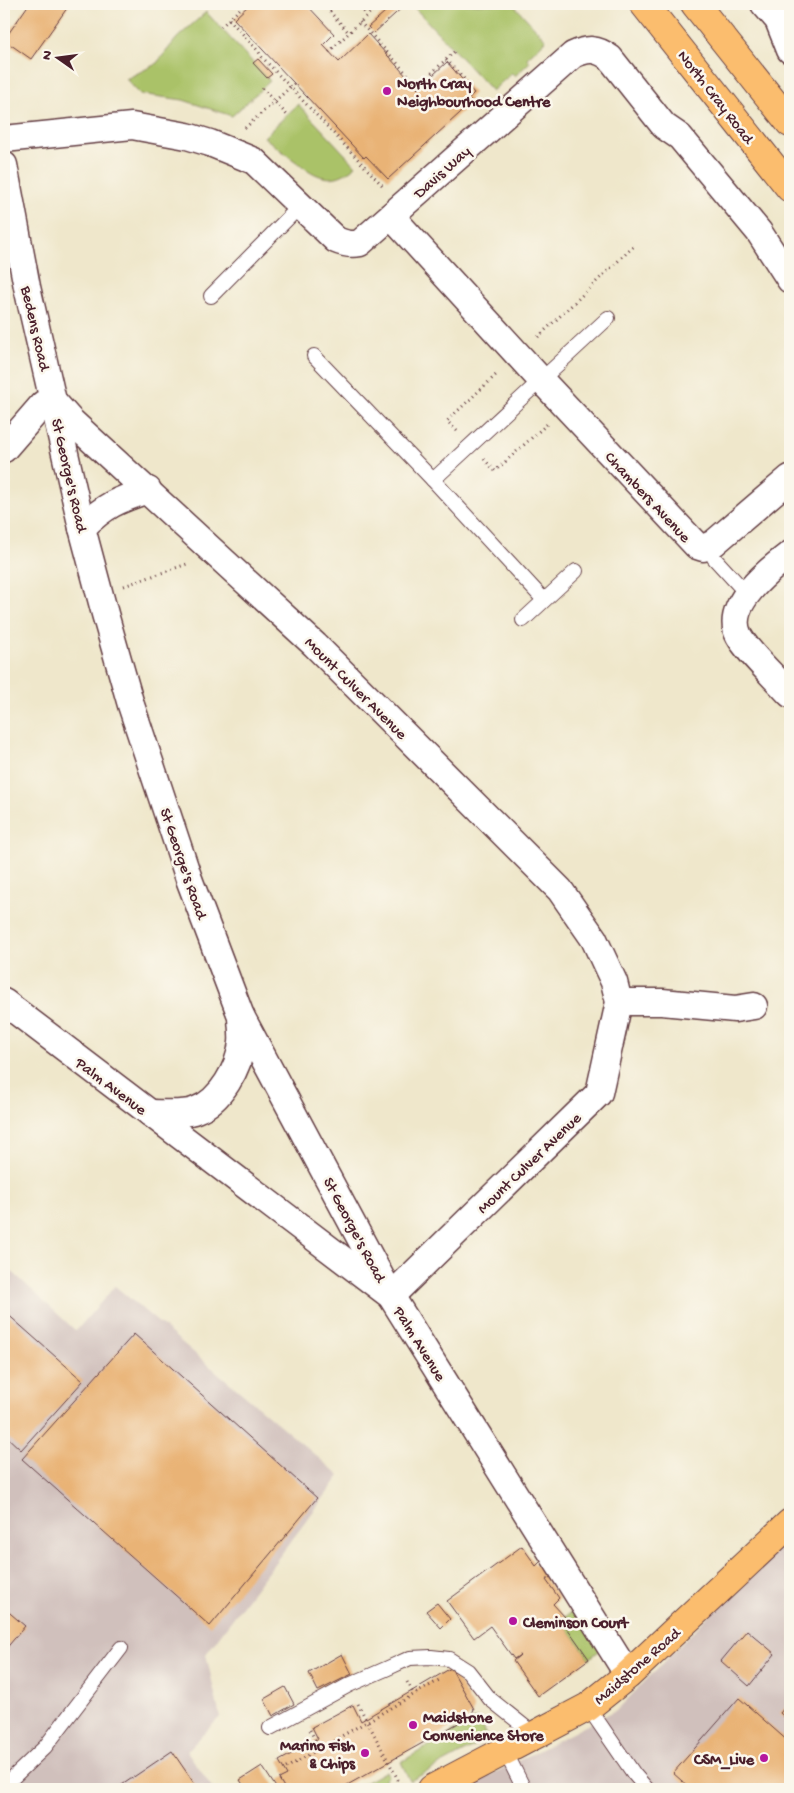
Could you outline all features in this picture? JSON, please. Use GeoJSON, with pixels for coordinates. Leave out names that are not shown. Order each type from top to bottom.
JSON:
{"type":"FeatureCollection","features":[{"type":"Feature","properties":{"kind":"main road","name":"North Cray Road"},"geometry":{"type":"LineString","coordinates":[[644,4],[790,188]]}},
{"type":"Feature","properties":{"kind":"main road"},"geometry":{"type":"LineString","coordinates":[[696,4],[790,123]]}},
{"type":"Feature","properties":{"kind":"main road","name":"Maidstone Road"},"geometry":{"type":"LineString","coordinates":[[432,1789],[588,1707],[628,1675],[790,1523]]}},
{"type":"Feature","properties":{"kind":"street"},"geometry":{"type":"LineString","coordinates":[[764,4],[778,20],[790,50]]}},
{"type":"Feature","properties":{"kind":"street","name":"Davis Way"},"geometry":{"type":"LineString","coordinates":[[4,139],[132,126],[187,136],[254,160],[336,240],[344,244],[353,245],[360,243],[573,55],[584,50],[593,49],[602,52],[610,58],[664,126],[680,137],[759,232],[790,280]]}},
{"type":"Feature","properties":{"kind":"street","name":"Bedens Road"},"geometry":{"type":"LineString","coordinates":[[4,165],[27,287],[54,402]]}},
{"type":"Feature","properties":{"kind":"street","name":"Chambers Avenue"},"geometry":{"type":"LineString","coordinates":[[391,216],[541,380],[697,546],[703,548],[709,546],[790,478]]}},
{"type":"Feature","properties":{"kind":"street"},"geometry":{"type":"LineString","coordinates":[[4,449],[43,404],[54,402]]}},
{"type":"Feature","properties":{"kind":"street","name":"Mount Culver Avenue"},"geometry":{"type":"LineString","coordinates":[[54,402],[70,420],[315,645],[560,890],[594,939],[618,992],[619,1002],[599,1093],[391,1296]]}},
{"type":"Feature","properties":{"kind":"street","name":"St George's Road"},"geometry":{"type":"LineString","coordinates":[[54,402],[82,528],[105,614],[134,714],[189,879],[241,1016],[391,1296]]}},
{"type":"Feature","properties":{"kind":"street"},"geometry":{"type":"LineString","coordinates":[[82,528],[106,506],[122,498],[148,490]]}},
{"type":"Feature","properties":{"kind":"street"},"geometry":{"type":"LineString","coordinates":[[790,554],[747,594],[738,607],[736,616],[738,634],[790,694]]}},
{"type":"Feature","properties":{"kind":"street","name":"Palm Avenue"},"geometry":{"type":"LineString","coordinates":[[4,1002],[391,1296],[628,1675]]}},
{"type":"Feature","properties":{"kind":"street"},"geometry":{"type":"LineString","coordinates":[[619,1002],[662,1002],[735,1009],[754,1006]]}},
{"type":"Feature","properties":{"kind":"street"},"geometry":{"type":"LineString","coordinates":[[150,1113],[194,1111],[207,1105],[222,1091],[233,1074],[242,1043],[241,1016]]}},
{"type":"Feature","properties":{"kind":"lane"},"geometry":{"type":"LineString","coordinates":[[212,296],[301,205]]}},
{"type":"Feature","properties":{"kind":"lane"},"geometry":{"type":"LineString","coordinates":[[433,480],[608,318]]}},
{"type":"Feature","properties":{"kind":"lane"},"geometry":{"type":"LineString","coordinates":[[314,356],[433,480],[544,600]]}},
{"type":"Feature","properties":{"kind":"lane"},"geometry":{"type":"LineString","coordinates":[[709,546],[714,558],[747,594]]}},
{"type":"Feature","properties":{"kind":"lane"},"geometry":{"type":"LineString","coordinates":[[523,620],[576,571]]}},
{"type":"Feature","properties":{"kind":"lane"},"geometry":{"type":"LineString","coordinates":[[4,1786],[45,1748],[121,1648]]}},
{"type":"Feature","properties":{"kind":"lane"},"geometry":{"type":"LineString","coordinates":[[270,1728],[349,1685],[410,1658],[431,1657],[449,1659],[468,1671],[490,1699],[535,1735]]}},
{"type":"Feature","properties":{"kind":"lane"},"geometry":{"type":"LineString","coordinates":[[588,1707],[634,1774],[647,1789]]}},
{"type":"Feature","properties":{"kind":"lane"},"geometry":{"type":"LineString","coordinates":[[505,1751],[524,1789]]}},
{"type":"Feature","properties":{"kind":"path"},"geometry":{"type":"LineString","coordinates":[[221,27],[246,4]]}},
{"type":"Feature","properties":{"kind":"path"},"geometry":{"type":"LineString","coordinates":[[323,4],[349,33]]}},
{"type":"Feature","properties":{"kind":"path"},"geometry":{"type":"LineString","coordinates":[[330,12],[338,4]]}},
{"type":"Feature","properties":{"kind":"path"},"geometry":{"type":"LineString","coordinates":[[357,4],[367,15]]}},
{"type":"Feature","properties":{"kind":"path"},"geometry":{"type":"LineString","coordinates":[[329,52],[379,4]]}},
{"type":"Feature","properties":{"kind":"path"},"geometry":{"type":"LineString","coordinates":[[229,19],[379,183]]}},
{"type":"Feature","properties":{"kind":"path"},"geometry":{"type":"LineString","coordinates":[[360,22],[418,86],[455,52]]}},
{"type":"Feature","properties":{"kind":"path"},"geometry":{"type":"LineString","coordinates":[[446,60],[468,83]]}},
{"type":"Feature","properties":{"kind":"path"},"geometry":{"type":"LineString","coordinates":[[230,151],[239,133],[295,83]]}},
{"type":"Feature","properties":{"kind":"path"},"geometry":{"type":"LineString","coordinates":[[262,88],[287,115]]}},
{"type":"Feature","properties":{"kind":"path"},"geometry":{"type":"LineString","coordinates":[[118,588],[188,564]]}},
{"type":"Feature","properties":{"kind":"path"},"geometry":{"type":"LineString","coordinates":[[286,1768],[442,1678]]}},
{"type":"Feature","properties":{"kind":"path"},"geometry":{"type":"LineString","coordinates":[[349,1685],[403,1789]]}},
{"type":"Feature","properties":{"kind":"shaded area"},"geometry":{"type":"Polygon","coordinates":[[[4,1264],[76,1331],[115,1286],[340,1476],[206,1654],[220,1717],[187,1751],[213,1789],[4,1789],[4,1264]]]}},
{"type":"Feature","properties":{"kind":"shaded area"},"geometry":{"type":"Polygon","coordinates":[[[790,1532],[790,1789],[464,1789],[618,1709],[790,1532]]]}},
{"type":"Feature","properties":{"kind":"green space"},"geometry":{"type":"Polygon","coordinates":[[[411,4],[513,4],[546,40],[527,58],[530,62],[515,76],[512,73],[492,91],[411,4]]]}},
{"type":"Feature","properties":{"kind":"green space"},"geometry":{"type":"Polygon","coordinates":[[[206,12],[270,81],[232,116],[183,100],[140,94],[126,79],[156,64],[177,38],[206,12]]]}},
{"type":"Feature","properties":{"kind":"green space"},"geometry":{"type":"Polygon","coordinates":[[[298,104],[356,166],[340,176],[332,178],[318,175],[303,167],[264,137],[298,104]]]}},
{"type":"Feature","properties":{"kind":"green space"},"geometry":{"type":"Polygon","coordinates":[[[579,1607],[604,1647],[589,1659],[563,1622],[566,1619],[565,1617],[579,1607]]]}},
{"type":"Feature","properties":{"kind":"green space"},"geometry":{"type":"Polygon","coordinates":[[[477,1718],[488,1739],[410,1781],[401,1762],[477,1718]]]}},
{"type":"Feature","properties":{"kind":"green space"},"geometry":{"type":"Polygon","coordinates":[[[386,1771],[388,1776],[385,1779],[387,1785],[391,1782],[393,1788],[354,1789],[386,1771]]]}},
{"type":"Feature","properties":{"kind":"building"},"geometry":{"type":"Polygon","coordinates":[[[29,4],[70,4],[31,59],[4,40],[29,4]]]}},
{"type":"Feature","properties":{"kind":"building","name":"North Cray Neighbourhood Centre"},"geometry":{"type":"Polygon","coordinates":[[[250,4],[306,4],[334,34],[323,45],[339,62],[368,34],[418,89],[447,62],[474,93],[469,98],[472,102],[388,179],[366,156],[364,158],[234,19],[250,4]]]}},
{"type":"Feature","properties":{"kind":"building"},"geometry":{"type":"Polygon","coordinates":[[[394,4],[406,4],[374,33],[368,27],[394,4]]]}},
{"type":"Feature","properties":{"kind":"building"},"geometry":{"type":"Polygon","coordinates":[[[258,59],[272,74],[267,78],[253,63],[258,59]]]}},
{"type":"Feature","properties":{"kind":"building"},"geometry":{"type":"Polygon","coordinates":[[[4,1311],[83,1381],[21,1450],[4,1434],[4,1311]]]}},
{"type":"Feature","properties":{"kind":"building"},"geometry":{"type":"Polygon","coordinates":[[[134,1334],[317,1498],[210,1626],[22,1459],[134,1334]]]}},
{"type":"Feature","properties":{"kind":"building","name":"Cleminson Court"},"geometry":{"type":"Polygon","coordinates":[[[522,1546],[536,1566],[541,1561],[552,1576],[546,1580],[559,1598],[553,1604],[565,1617],[566,1619],[563,1622],[589,1659],[538,1696],[513,1661],[520,1655],[514,1659],[490,1626],[474,1638],[447,1601],[522,1546]]]}},
{"type":"Feature","properties":{"kind":"building"},"geometry":{"type":"Polygon","coordinates":[[[437,1603],[450,1619],[441,1628],[426,1611],[437,1603]]]}},
{"type":"Feature","properties":{"kind":"building"},"geometry":{"type":"Polygon","coordinates":[[[4,1608],[25,1626],[4,1651],[4,1608]]]}},
{"type":"Feature","properties":{"kind":"building"},"geometry":{"type":"Polygon","coordinates":[[[747,1630],[775,1654],[749,1686],[721,1661],[747,1630]]]}},
{"type":"Feature","properties":{"kind":"building"},"geometry":{"type":"Polygon","coordinates":[[[342,1654],[352,1674],[318,1691],[309,1673],[342,1654]]]}},
{"type":"Feature","properties":{"kind":"building"},"geometry":{"type":"Polygon","coordinates":[[[451,1668],[474,1709],[471,1716],[340,1789],[285,1789],[279,1779],[287,1775],[279,1761],[318,1739],[312,1727],[353,1705],[361,1721],[451,1668]]]}},
{"type":"Feature","properties":{"kind":"building"},"geometry":{"type":"Polygon","coordinates":[[[285,1687],[294,1704],[273,1716],[264,1699],[285,1687]]]}},
{"type":"Feature","properties":{"kind":"building"},"geometry":{"type":"Polygon","coordinates":[[[739,1698],[790,1743],[790,1789],[691,1789],[673,1773],[739,1698]]]}},
{"type":"Feature","properties":{"kind":"building"},"geometry":{"type":"Polygon","coordinates":[[[790,1701],[790,1722],[780,1713],[790,1701]]]}},
{"type":"Feature","properties":{"kind":"building"},"geometry":{"type":"Polygon","coordinates":[[[172,1751],[198,1789],[116,1789],[172,1751]]]}},
{"type":"Feature","properties":{"kind":"building"},"geometry":{"type":"Polygon","coordinates":[[[262,1766],[277,1789],[246,1789],[240,1780],[262,1766]]]}},
{"type":"Feature","properties":{"kind":"place","name":"North Cray Neighbourhood Centre"},"geometry":{"type":"Point","coordinates":[387,91]}},
{"type":"Feature","properties":{"kind":"place","name":"Cleminson Court"},"geometry":{"type":"Point","coordinates":[513,1621]}},
{"type":"Feature","properties":{"kind":"place","name":"Maidstone Convenience Store"},"geometry":{"type":"Point","coordinates":[413,1725]}},
{"type":"Feature","properties":{"kind":"place","name":"Marino Fish & Chips"},"geometry":{"type":"Point","coordinates":[365,1753]}},
{"type":"Feature","properties":{"kind":"place","name":"CSM_Live"},"geometry":{"type":"Point","coordinates":[764,1758]}}]}
